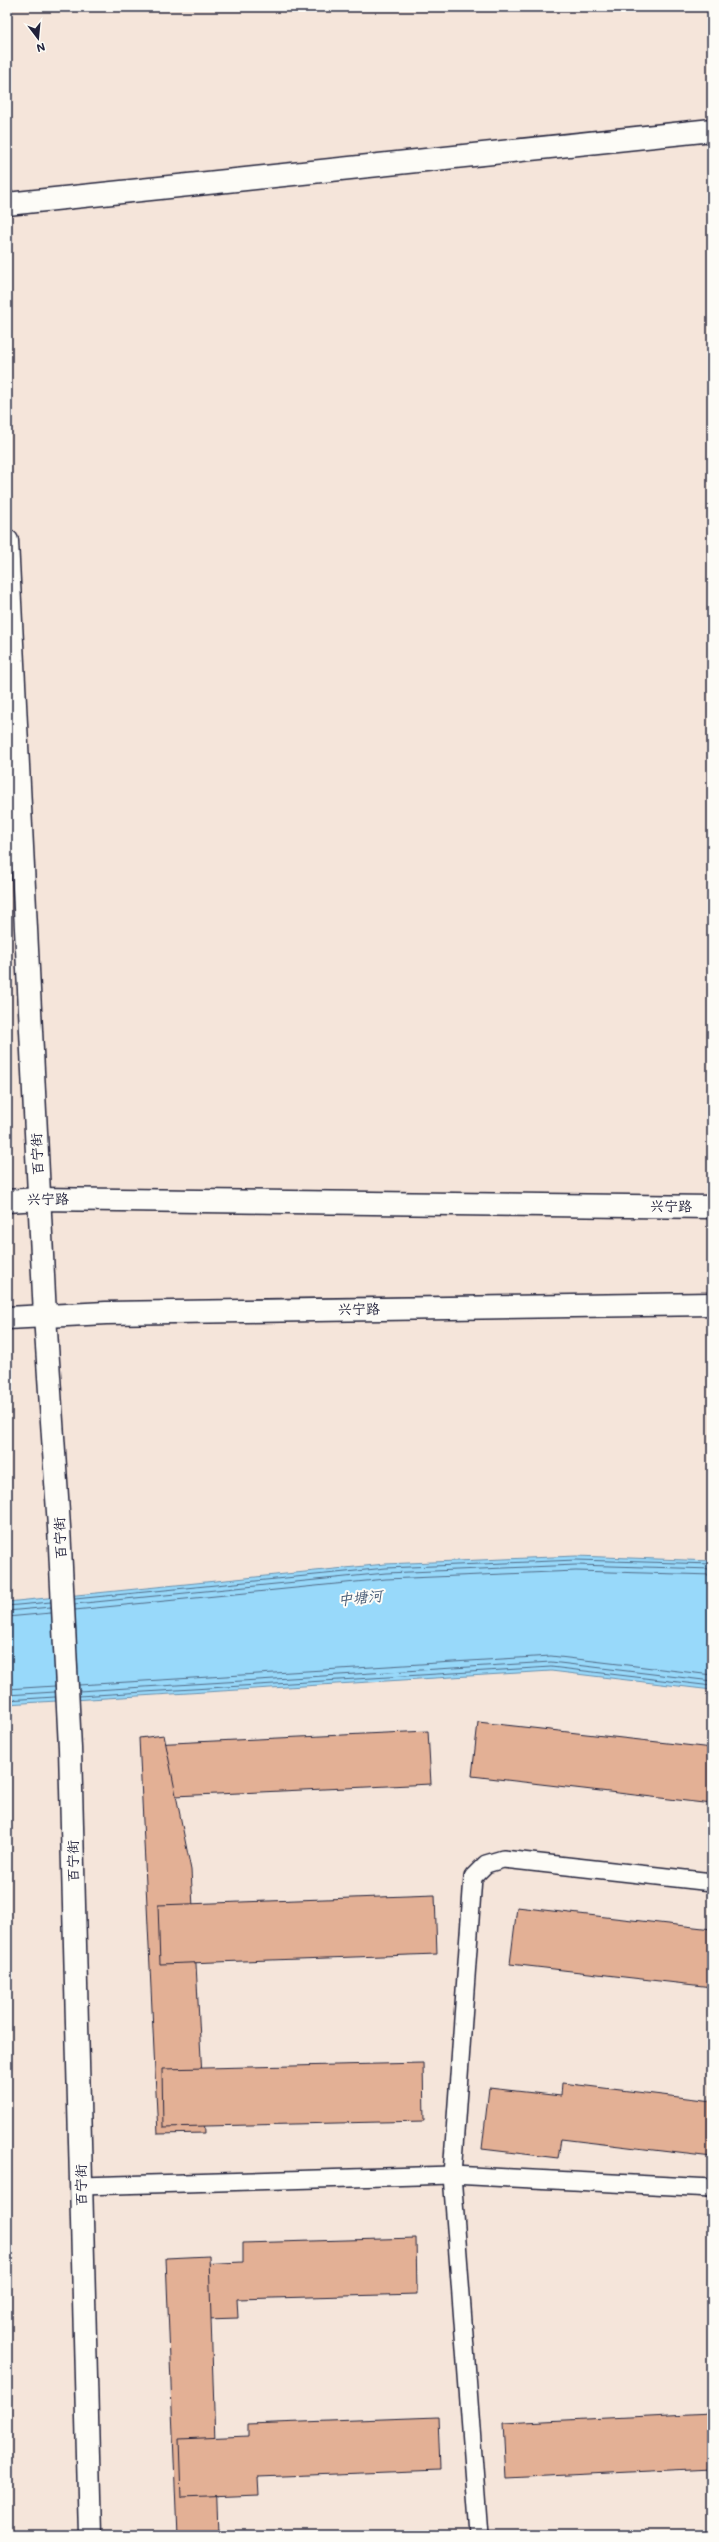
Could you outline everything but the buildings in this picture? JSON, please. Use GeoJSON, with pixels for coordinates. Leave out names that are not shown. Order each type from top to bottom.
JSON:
{"type":"FeatureCollection","features":[{"type":"Feature","properties":{"kind":"street"},"geometry":{"type":"LineString","coordinates":[[7,204],[712,130]]}},
{"type":"Feature","properties":{"kind":"street","name":"百宁街"},"geometry":{"type":"LineString","coordinates":[[7,541],[45,1316],[59,1527],[70,1748],[90,2535]]}},
{"type":"Feature","properties":{"kind":"street","name":"兴宁路"},"geometry":{"type":"LineString","coordinates":[[7,1200],[39,1199],[712,1207]]}},
{"type":"Feature","properties":{"kind":"street","name":"兴宁路"},"geometry":{"type":"LineString","coordinates":[[7,1318],[122,1313],[712,1304]]}},
{"type":"Feature","properties":{"kind":"lane"},"geometry":{"type":"LineString","coordinates":[[478,2535],[452,2175],[473,1877],[486,1864],[504,1859],[712,1882]]}},
{"type":"Feature","properties":{"kind":"lane"},"geometry":{"type":"LineString","coordinates":[[82,2186],[452,2175],[712,2188]]}},
{"type":"Feature","properties":{"kind":"water","name":"中塘河"},"geometry":{"type":"Polygon","coordinates":[[[576,1556],[712,1561],[712,1690],[551,1671],[7,1704],[7,1602],[385,1564],[576,1556]]]}}]}
